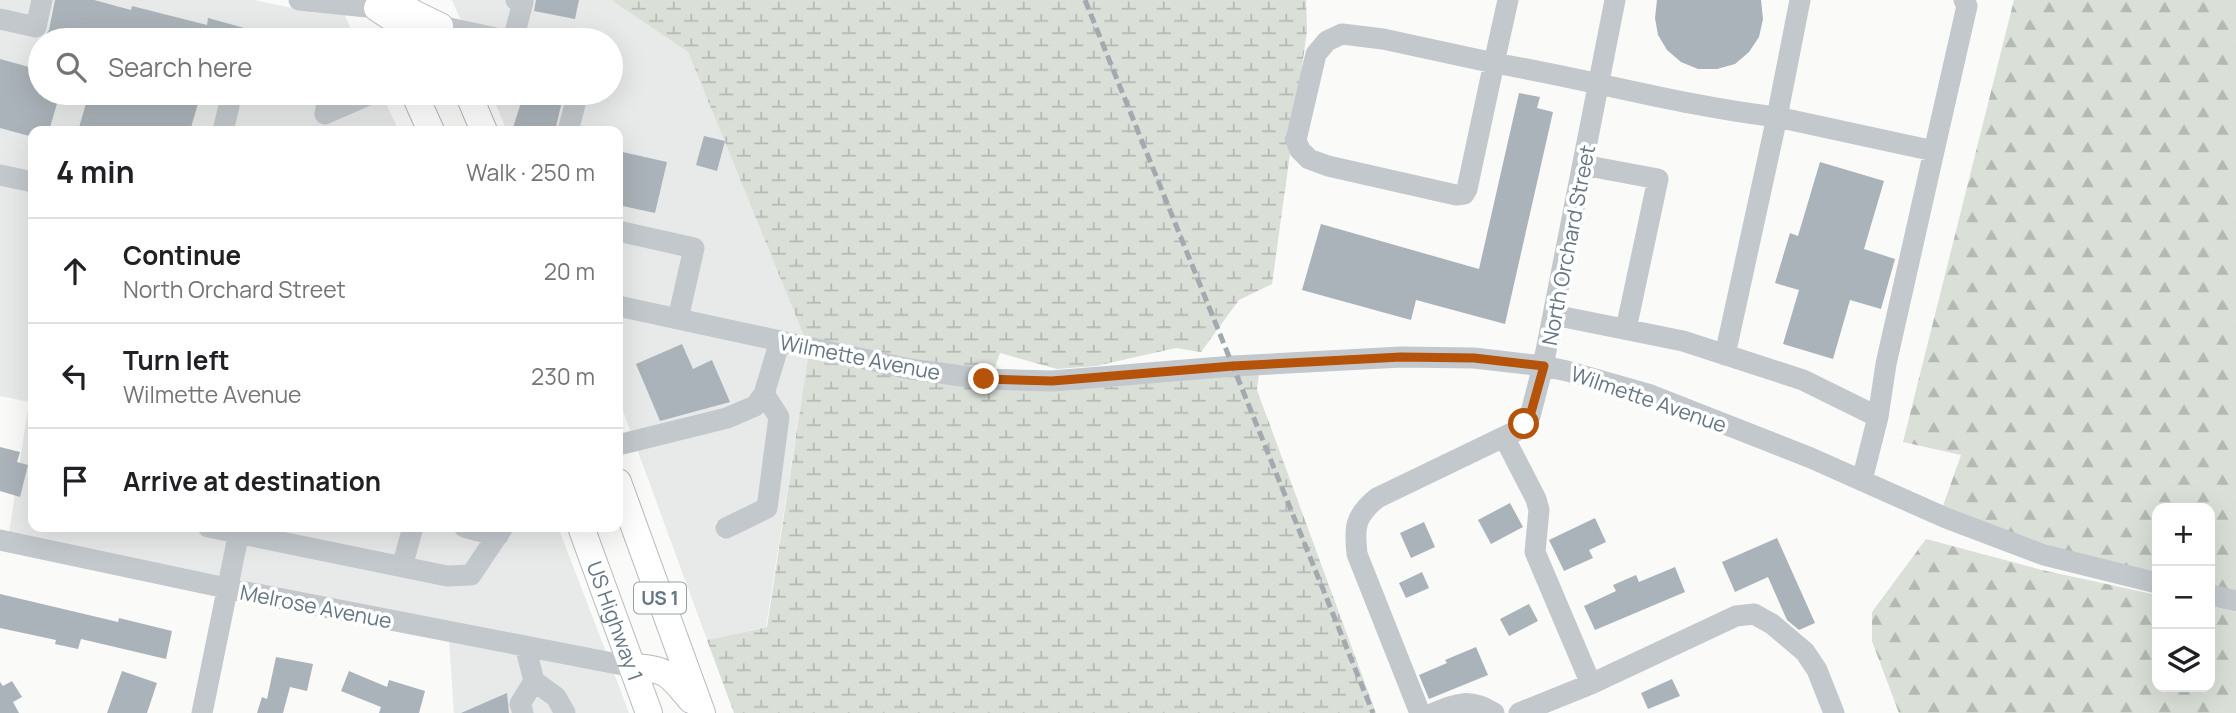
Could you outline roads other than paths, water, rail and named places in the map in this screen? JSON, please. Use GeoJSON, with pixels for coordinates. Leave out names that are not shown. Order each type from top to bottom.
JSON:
{"type":"FeatureCollection","features":[{"type":"Feature","properties":{"kind":"main road"},"geometry":{"type":"LineString","coordinates":[[428,0],[433,28]]}},
{"type":"Feature","properties":{"kind":"main road"},"geometry":{"type":"LineString","coordinates":[[382,3],[413,13],[427,28]]}},
{"type":"Feature","properties":{"kind":"main road"},"geometry":{"type":"LineString","coordinates":[[382,3],[388,28]]}},
{"type":"Feature","properties":{"kind":"main road"},"geometry":{"type":"LineString","coordinates":[[419,105],[428,126]]}},
{"type":"Feature","properties":{"kind":"main road"},"geometry":{"type":"LineString","coordinates":[[473,105],[482,126]]}},
{"type":"Feature","properties":{"kind":"main road","name":"US 1"},"geometry":{"type":"LineString","coordinates":[[623,496],[702,713]]}},
{"type":"Feature","properties":{"kind":"main road","name":"US Highway 1"},"geometry":{"type":"LineString","coordinates":[[583,532],[649,713]]}},
{"type":"Feature","properties":{"kind":"main road"},"geometry":{"type":"LineString","coordinates":[[633,667],[656,668],[671,676],[702,713]]}},
{"type":"Feature","properties":{"kind":"street"},"geometry":{"type":"LineString","coordinates":[[0,19],[36,27],[42,0]]}},
{"type":"Feature","properties":{"kind":"street"},"geometry":{"type":"LineString","coordinates":[[299,0],[382,3]]}},
{"type":"Feature","properties":{"kind":"street"},"geometry":{"type":"LineString","coordinates":[[516,0],[523,2],[516,28]]}},
{"type":"Feature","properties":{"kind":"street"},"geometry":{"type":"LineString","coordinates":[[1508,0],[1494,63],[1467,189],[1464,194],[1457,195],[1328,166],[1309,159],[1300,150],[1296,140],[1315,54],[1327,41],[1342,34],[1364,36],[1494,63],[1600,82],[1736,113],[1777,117],[1934,151]]}},
{"type":"Feature","properties":{"kind":"street","name":"North Orchard Street"},"geometry":{"type":"LineString","coordinates":[[1420,713],[1357,554],[1355,529],[1360,516],[1377,498],[1516,431],[1530,416],[1544,366],[1615,0]]}},
{"type":"Feature","properties":{"kind":"street"},"geometry":{"type":"LineString","coordinates":[[1725,355],[1800,0]]}},
{"type":"Feature","properties":{"kind":"street"},"geometry":{"type":"LineString","coordinates":[[1862,480],[1967,6],[1964,0]]}},
{"type":"Feature","properties":{"kind":"street"},"geometry":{"type":"LineString","coordinates":[[324,123],[327,105]]}},
{"type":"Feature","properties":{"kind":"street"},"geometry":{"type":"LineString","coordinates":[[324,123],[353,105]]}},
{"type":"Feature","properties":{"kind":"street"},"geometry":{"type":"LineString","coordinates":[[569,126],[575,105]]}},
{"type":"Feature","properties":{"kind":"street"},"geometry":{"type":"LineString","coordinates":[[224,126],[229,106]]}},
{"type":"Feature","properties":{"kind":"street"},"geometry":{"type":"LineString","coordinates":[[1583,165],[1658,179],[1626,329]]}},
{"type":"Feature","properties":{"kind":"street"},"geometry":{"type":"LineString","coordinates":[[0,175],[28,181]]}},
{"type":"Feature","properties":{"kind":"street"},"geometry":{"type":"LineString","coordinates":[[623,232],[694,248],[678,319]]}},
{"type":"Feature","properties":{"kind":"street","name":"Wilmette Avenue"},"geometry":{"type":"LineString","coordinates":[[623,307],[910,369],[984,379],[1052,381],[1233,366],[1401,357],[1474,358],[1567,370],[1648,394],[1811,458],[1946,518],[2044,555],[2152,582]]}},
{"type":"Feature","properties":{"kind":"street"},"geometry":{"type":"LineString","coordinates":[[1554,315],[1683,341],[1803,380],[1878,417]]}},
{"type":"Feature","properties":{"kind":"street"},"geometry":{"type":"LineString","coordinates":[[623,444],[727,418],[755,406],[764,394],[780,341]]}},
{"type":"Feature","properties":{"kind":"street"},"geometry":{"type":"LineString","coordinates":[[726,528],[767,508],[779,416],[764,394]]}},
{"type":"Feature","properties":{"kind":"street"},"geometry":{"type":"LineString","coordinates":[[1504,437],[1536,499],[1539,510],[1535,552],[1591,684]]}},
{"type":"Feature","properties":{"kind":"street"},"geometry":{"type":"LineString","coordinates":[[202,713],[239,532]]}},
{"type":"Feature","properties":{"kind":"street"},"geometry":{"type":"LineString","coordinates":[[259,532],[298,536],[402,567],[447,576],[471,575],[500,532]]}},
{"type":"Feature","properties":{"kind":"street"},"geometry":{"type":"LineString","coordinates":[[402,567],[412,532]]}},
{"type":"Feature","properties":{"kind":"street","name":"Melrose Avenue"},"geometry":{"type":"LineString","coordinates":[[0,540],[226,588],[633,667]]}},
{"type":"Feature","properties":{"kind":"street"},"geometry":{"type":"LineString","coordinates":[[2215,596],[2236,601]]}},
{"type":"Feature","properties":{"kind":"street"},"geometry":{"type":"LineString","coordinates":[[1518,713],[1591,684],[1736,616],[1754,614],[1772,624],[1805,652],[1817,670],[1835,713]]}},
{"type":"Feature","properties":{"kind":"street"},"geometry":{"type":"LineString","coordinates":[[525,646],[534,681],[556,697],[565,713]]}},
{"type":"Feature","properties":{"kind":"street"},"geometry":{"type":"LineString","coordinates":[[523,713],[520,704],[534,681]]}},
{"type":"Feature","properties":{"kind":"street"},"geometry":{"type":"LineString","coordinates":[[1434,713],[1471,702],[1494,713]]}},
{"type":"Feature","properties":{"kind":"railway"},"geometry":{"type":"LineString","coordinates":[[1085,0],[1373,713]]}}]}
